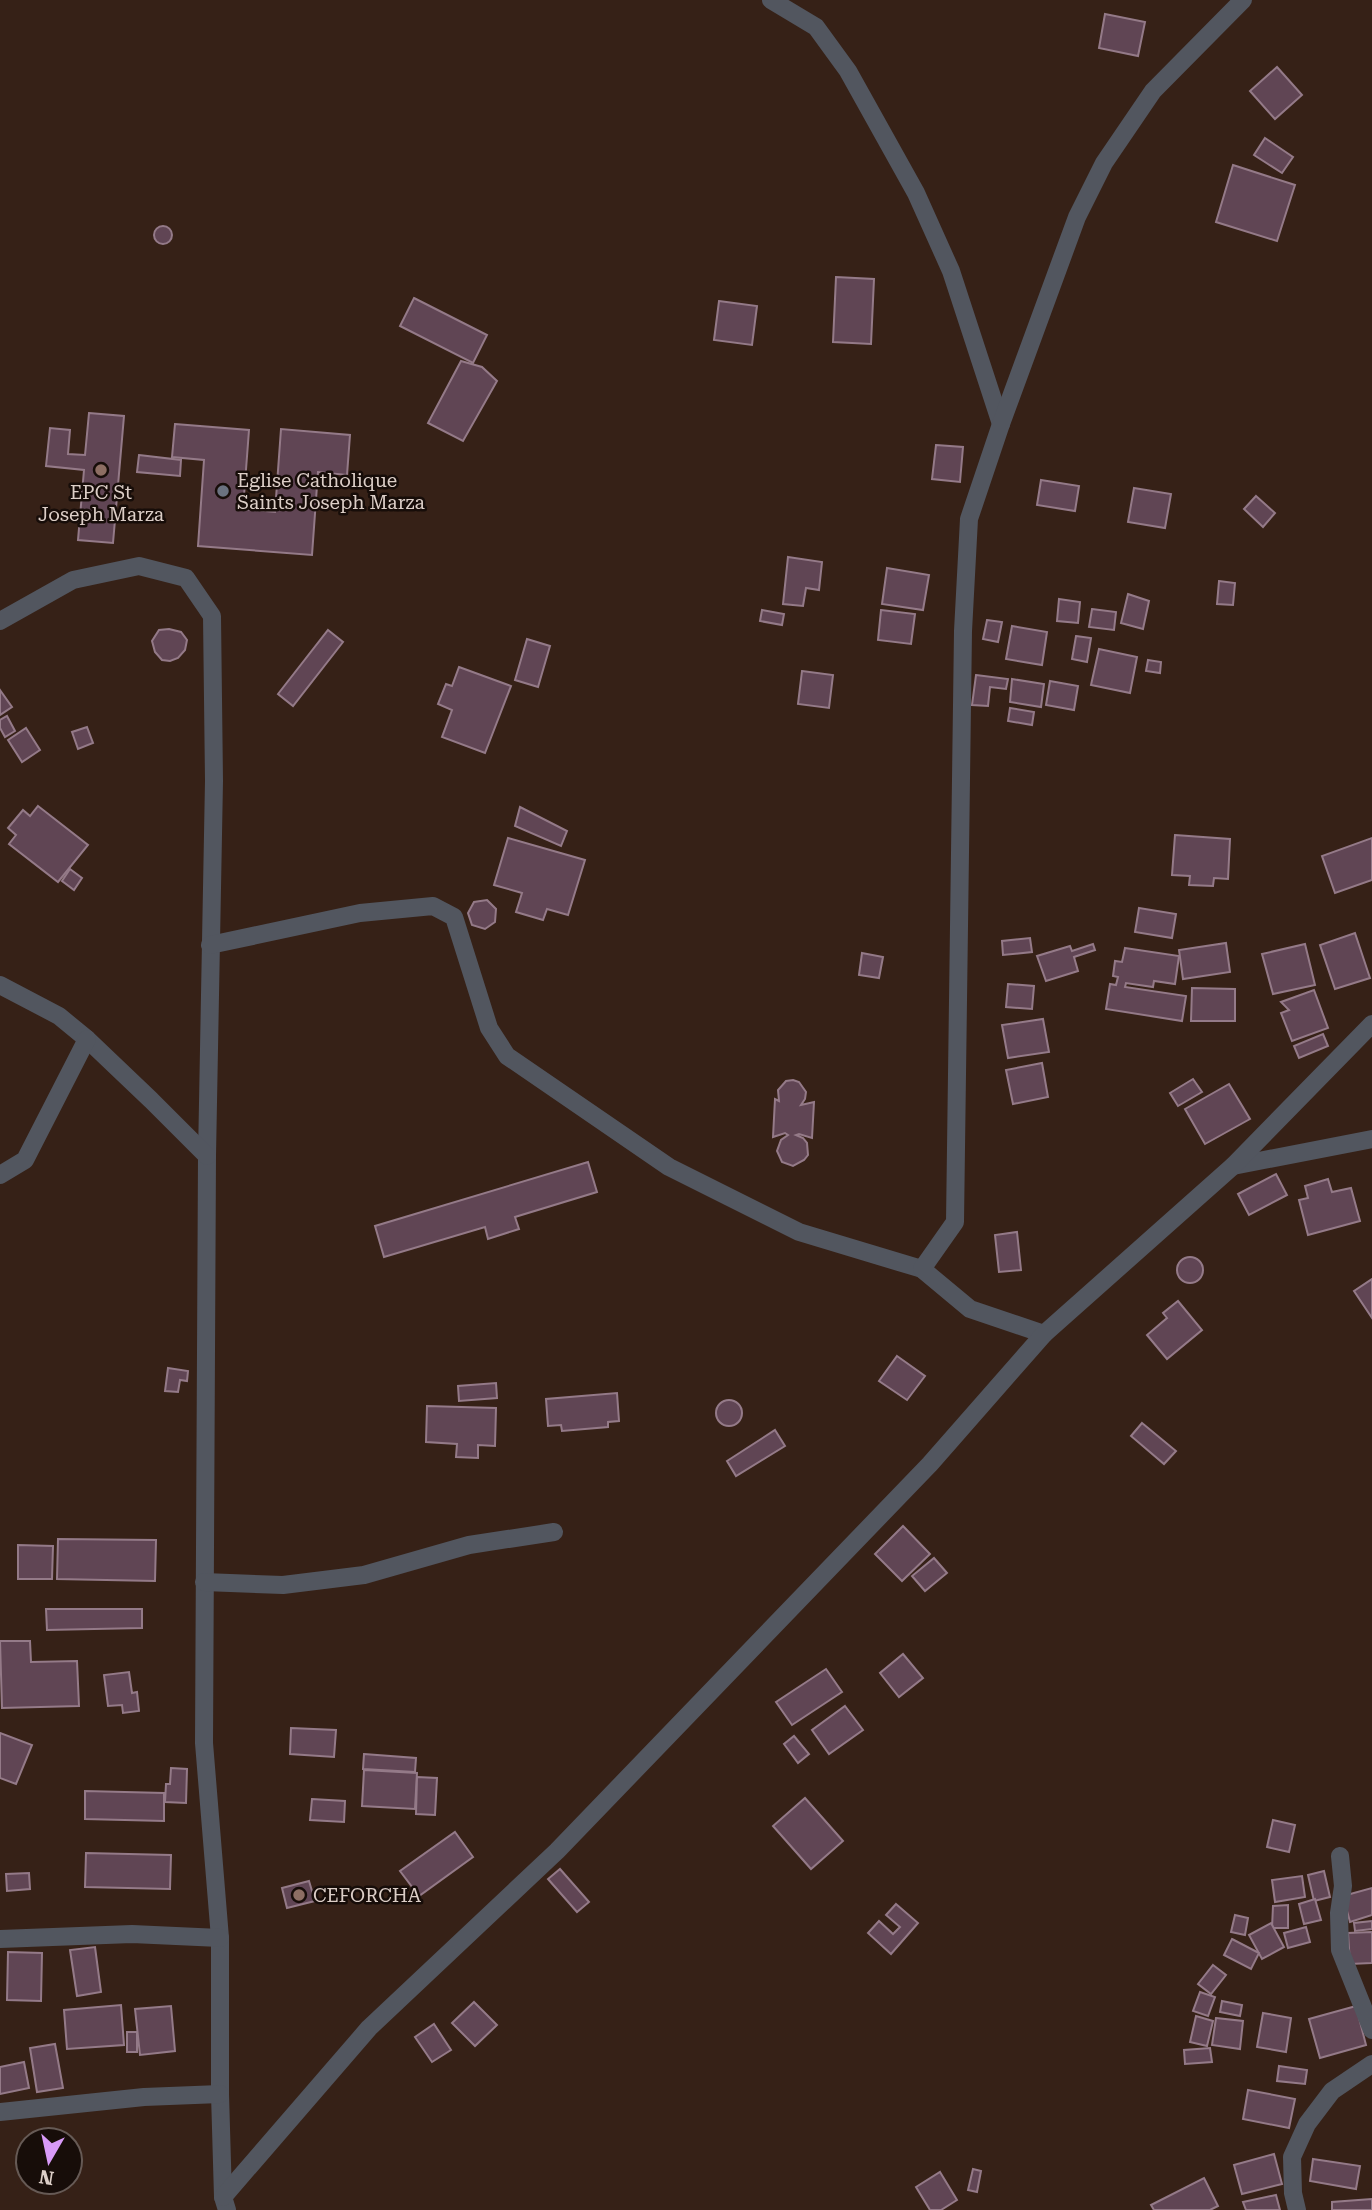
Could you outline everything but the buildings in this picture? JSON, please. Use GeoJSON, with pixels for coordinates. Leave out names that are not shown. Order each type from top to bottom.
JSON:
{"type":"FeatureCollection","features":[{"type":"Feature","properties":{"kind":"street"},"geometry":{"type":"LineString","coordinates":[[771,0],[816,27],[848,71],[902,169],[951,271],[1001,424]]}},
{"type":"Feature","properties":{"kind":"street"},"geometry":{"type":"LineString","coordinates":[[922,1269],[955,1222],[964,580],[969,519],[1077,217],[1104,163],[1153,90],[1243,0]]}},
{"type":"Feature","properties":{"kind":"street"},"geometry":{"type":"LineString","coordinates":[[0,621],[73,580],[139,566],[186,578],[212,616],[214,781],[206,1156],[204,1743],[220,1938],[219,2094],[225,2203]]}},
{"type":"Feature","properties":{"kind":"street"},"geometry":{"type":"LineString","coordinates":[[210,946],[360,913],[433,906],[454,917],[489,1028],[507,1056],[669,1167],[799,1232],[922,1269],[970,1309],[1044,1334]]}},
{"type":"Feature","properties":{"kind":"street"},"geometry":{"type":"LineString","coordinates":[[0,985],[59,1016],[88,1040],[206,1156]]}},
{"type":"Feature","properties":{"kind":"street"},"geometry":{"type":"LineString","coordinates":[[225,2203],[369,2028],[557,1851],[930,1464],[1044,1334],[1233,1166],[1372,1024]]}},
{"type":"Feature","properties":{"kind":"street"},"geometry":{"type":"LineString","coordinates":[[0,1175],[25,1160],[88,1040]]}},
{"type":"Feature","properties":{"kind":"street"},"geometry":{"type":"LineString","coordinates":[[1233,1166],[1372,1139]]}},
{"type":"Feature","properties":{"kind":"street"},"geometry":{"type":"LineString","coordinates":[[204,1582],[283,1584],[364,1575],[469,1545],[554,1532]]}},
{"type":"Feature","properties":{"kind":"street"},"geometry":{"type":"LineString","coordinates":[[1340,1856],[1343,1886],[1339,1913],[1340,1950],[1372,2029]]}},
{"type":"Feature","properties":{"kind":"street"},"geometry":{"type":"LineString","coordinates":[[0,1939],[132,1934],[220,1938]]}},
{"type":"Feature","properties":{"kind":"street"},"geometry":{"type":"LineString","coordinates":[[1297,2210],[1293,2193],[1292,2157],[1307,2124],[1332,2091],[1372,2064]]}},
{"type":"Feature","properties":{"kind":"street"},"geometry":{"type":"LineString","coordinates":[[0,2112],[144,2097],[219,2094]]}},
{"type":"Feature","properties":{"kind":"place","name":"EPC St Joseph Marza"},"geometry":{"type":"Point","coordinates":[101,470]}},
{"type":"Feature","properties":{"kind":"place","name":"Eglise Catholique Saints Joseph Marza"},"geometry":{"type":"Point","coordinates":[223,491]}},
{"type":"Feature","properties":{"kind":"place","name":"CEFORCHA"},"geometry":{"type":"Point","coordinates":[299,1895]}}]}
